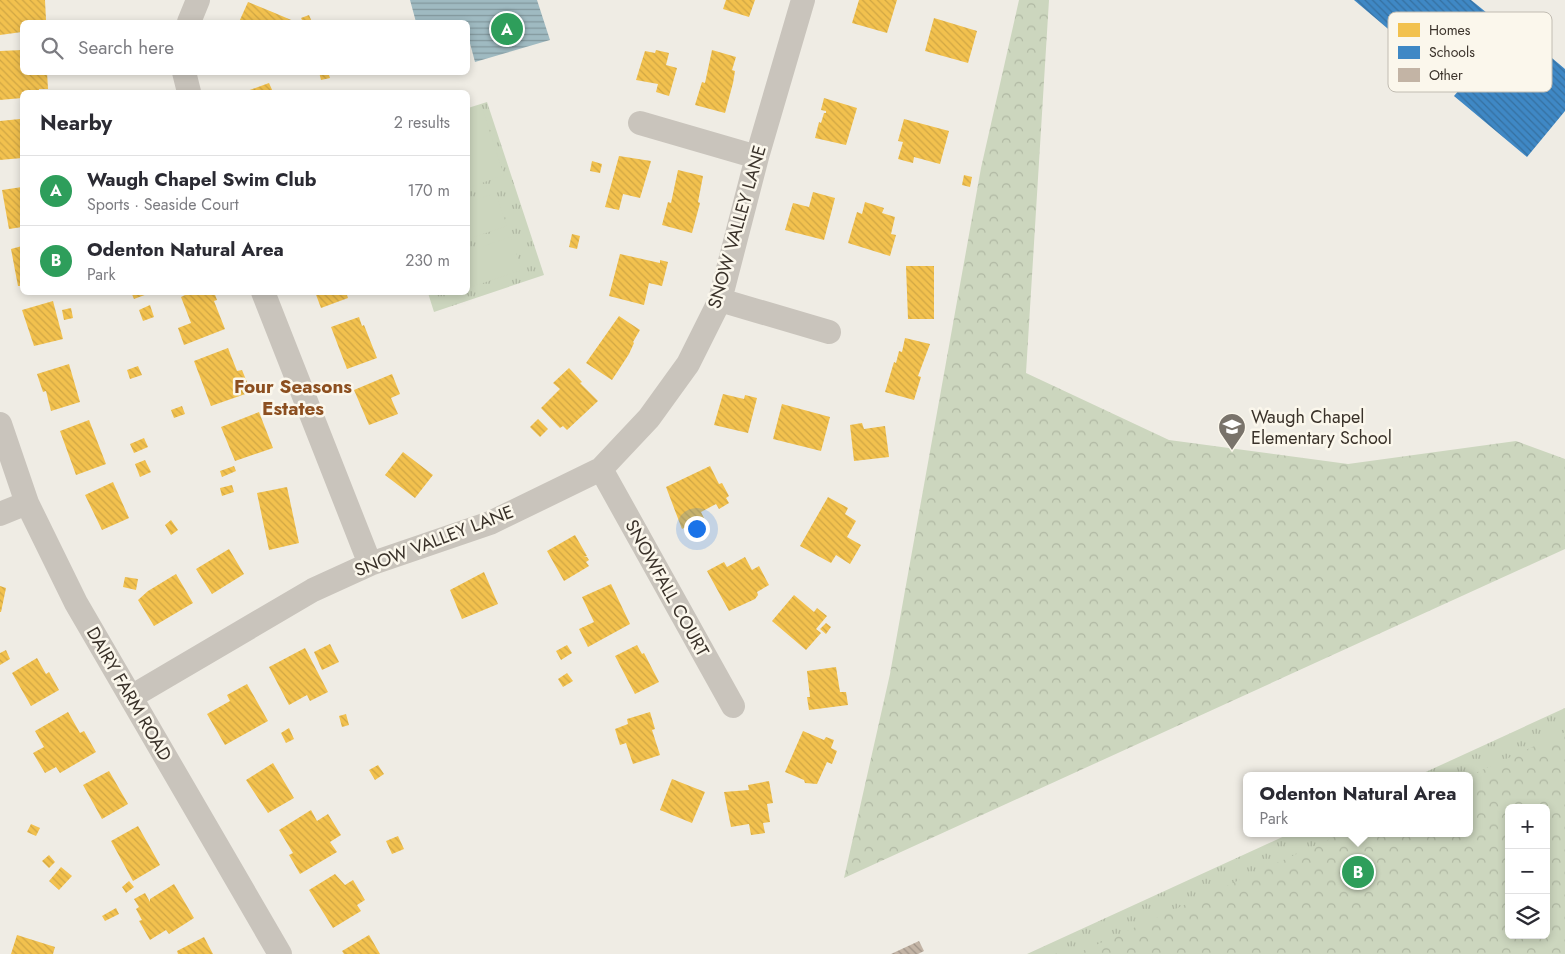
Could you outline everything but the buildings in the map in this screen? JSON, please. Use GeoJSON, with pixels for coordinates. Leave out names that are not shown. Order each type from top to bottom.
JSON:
{"type":"FeatureCollection","features":[{"type":"Feature","properties":{"kind":"street"},"geometry":{"type":"LineString","coordinates":[[190,20],[198,0]]}},
{"type":"Feature","properties":{"kind":"street","name":"SNOW VALLEY LANE"},"geometry":{"type":"LineString","coordinates":[[131,697],[313,590],[370,564],[490,523],[601,470],[648,418],[688,364],[720,300],[757,157],[803,0]]}},
{"type":"Feature","properties":{"kind":"street"},"geometry":{"type":"LineString","coordinates":[[185,75],[188,90]]}},
{"type":"Feature","properties":{"kind":"street"},"geometry":{"type":"LineString","coordinates":[[640,124],[757,157]]}},
{"type":"Feature","properties":{"kind":"street"},"geometry":{"type":"LineString","coordinates":[[264,295],[370,564]]}},
{"type":"Feature","properties":{"kind":"street"},"geometry":{"type":"LineString","coordinates":[[720,300],[829,332]]}},
{"type":"Feature","properties":{"kind":"street","name":"DAIRY FARM ROAD"},"geometry":{"type":"LineString","coordinates":[[0,424],[27,503],[76,604],[280,954]]}},
{"type":"Feature","properties":{"kind":"street","name":"SNOWFALL COURT"},"geometry":{"type":"LineString","coordinates":[[601,470],[733,706]]}},
{"type":"Feature","properties":{"kind":"street"},"geometry":{"type":"LineString","coordinates":[[0,514],[27,503]]}},
{"type":"Feature","properties":{"kind":"green space"},"geometry":{"type":"Polygon","coordinates":[[[1019,0],[1049,0],[1026,373],[1169,440],[1348,464],[1516,441],[1565,459],[1565,549],[844,878],[890,674],[981,168],[1019,0]]]}},
{"type":"Feature","properties":{"kind":"green space"},"geometry":{"type":"Polygon","coordinates":[[[487,102],[544,275],[434,312],[429,295],[470,295],[470,107],[487,102]]]}},
{"type":"Feature","properties":{"kind":"green space"},"geometry":{"type":"Polygon","coordinates":[[[481,105],[504,175],[470,187],[470,109],[481,105]]]}},
{"type":"Feature","properties":{"kind":"green space"},"geometry":{"type":"Polygon","coordinates":[[[496,193],[507,226],[470,238],[470,201],[496,193]]]}},
{"type":"Feature","properties":{"kind":"green space"},"geometry":{"type":"Polygon","coordinates":[[[511,237],[522,270],[470,287],[470,250],[511,237]]]}},
{"type":"Feature","properties":{"kind":"green space"},"geometry":{"type":"Polygon","coordinates":[[[1565,708],[1565,954],[1027,954],[1282,837],[1473,837],[1473,772],[1426,772],[1565,708]]]}},
{"type":"Feature","properties":{"kind":"green space"},"geometry":{"type":"Polygon","coordinates":[[[1565,732],[1565,954],[1076,954],[1334,837],[1473,837],[1473,774],[1565,732]]]}},
{"type":"Feature","properties":{"kind":"water"},"geometry":{"type":"Polygon","coordinates":[[[410,0],[537,0],[550,40],[475,62],[470,43],[470,20],[415,20],[410,0]]]}},
{"type":"Feature","properties":{"kind":"place","name":"Waugh Chapel Swim Club"},"geometry":{"type":"Point","coordinates":[507,29]}},
{"type":"Feature","properties":{"kind":"place","name":"Waugh Chapel Elementary School"},"geometry":{"type":"Point","coordinates":[1232,451]}},
{"type":"Feature","properties":{"kind":"place","name":"Odenton Natural Area"},"geometry":{"type":"Point","coordinates":[1358,872]}},
{"type":"Feature","properties":{"kind":"district","name":"Four Seasons Estates"},"geometry":{"type":"Point","coordinates":[293,397]}}]}
